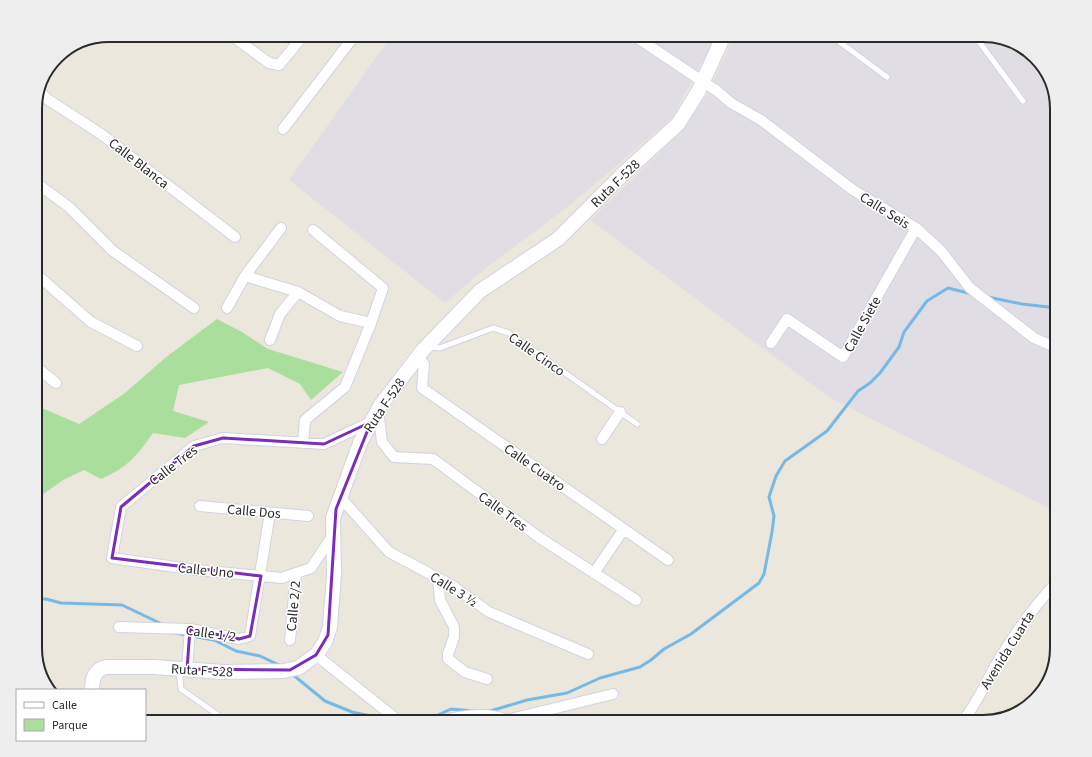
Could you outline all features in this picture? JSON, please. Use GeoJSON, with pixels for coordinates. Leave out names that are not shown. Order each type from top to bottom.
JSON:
{"type":"FeatureCollection","features":[{"type":"Feature","properties":{"kind":"main road","name":"Ruta F-528"},"geometry":{"type":"LineString","coordinates":[[92,689],[95,675],[103,668],[182,669],[223,672],[283,671],[304,664],[316,655],[325,642],[330,627],[334,574],[333,518],[360,443],[423,356],[480,291],[558,238],[625,172],[678,124],[703,82],[721,42]]}},
{"type":"Feature","properties":{"kind":"street"},"geometry":{"type":"LineString","coordinates":[[240,42],[269,63],[279,65],[298,42]]}},
{"type":"Feature","properties":{"kind":"street"},"geometry":{"type":"LineString","coordinates":[[284,129],[350,42]]}},
{"type":"Feature","properties":{"kind":"street","name":"Calle Seis"},"geometry":{"type":"LineString","coordinates":[[643,42],[703,82],[731,103],[761,120],[853,190],[916,228],[941,250],[970,288],[1034,338],[1050,345]]}},
{"type":"Feature","properties":{"kind":"street","name":"Calle Blanca"},"geometry":{"type":"LineString","coordinates":[[43,96],[101,134],[235,237]]}},
{"type":"Feature","properties":{"kind":"street"},"geometry":{"type":"LineString","coordinates":[[42,187],[69,207],[113,250],[194,308]]}},
{"type":"Feature","properties":{"kind":"street"},"geometry":{"type":"LineString","coordinates":[[227,308],[245,276],[281,228]]}},
{"type":"Feature","properties":{"kind":"street","name":"Calle Siete"},"geometry":{"type":"LineString","coordinates":[[771,343],[787,319],[843,357],[916,228]]}},
{"type":"Feature","properties":{"kind":"street"},"geometry":{"type":"LineString","coordinates":[[303,443],[305,420],[345,387],[371,323],[383,288],[313,230]]}},
{"type":"Feature","properties":{"kind":"street"},"geometry":{"type":"LineString","coordinates":[[245,276],[298,292],[340,316],[371,323]]}},
{"type":"Feature","properties":{"kind":"street"},"geometry":{"type":"LineString","coordinates":[[42,279],[91,322],[137,346]]}},
{"type":"Feature","properties":{"kind":"street"},"geometry":{"type":"LineString","coordinates":[[270,340],[280,314],[298,292]]}},
{"type":"Feature","properties":{"kind":"street","name":"Calle Cuatro"},"geometry":{"type":"LineString","coordinates":[[423,356],[422,388],[668,560]]}},
{"type":"Feature","properties":{"kind":"street"},"geometry":{"type":"LineString","coordinates":[[42,372],[56,383]]}},
{"type":"Feature","properties":{"kind":"street"},"geometry":{"type":"LineString","coordinates":[[610,426],[602,439],[620,412]]}},
{"type":"Feature","properties":{"kind":"street","name":"Calle Tres"},"geometry":{"type":"LineString","coordinates":[[121,507],[194,446],[223,438],[324,444],[376,420],[382,442],[394,457],[433,459],[540,538],[636,600]]}},
{"type":"Feature","properties":{"kind":"street","name":"Calle 3 ½"},"geometry":{"type":"LineString","coordinates":[[340,497],[389,552],[453,586],[489,612],[588,654]]}},
{"type":"Feature","properties":{"kind":"street","name":"Calle Dos"},"geometry":{"type":"LineString","coordinates":[[200,506],[308,516]]}},
{"type":"Feature","properties":{"kind":"street","name":"Calle Uno"},"geometry":{"type":"LineString","coordinates":[[121,507],[112,558],[282,578],[310,568],[333,535]]}},
{"type":"Feature","properties":{"kind":"street","name":"Calle 1/2"},"geometry":{"type":"LineString","coordinates":[[120,627],[190,629],[239,639],[250,636],[262,576],[270,513]]}},
{"type":"Feature","properties":{"kind":"street"},"geometry":{"type":"LineString","coordinates":[[594,573],[624,529]]}},
{"type":"Feature","properties":{"kind":"street","name":"Calle 2/2"},"geometry":{"type":"LineString","coordinates":[[290,640],[296,573]]}},
{"type":"Feature","properties":{"kind":"street"},"geometry":{"type":"LineString","coordinates":[[438,578],[440,600],[454,627],[454,637],[448,654],[448,659],[464,672],[487,679]]}},
{"type":"Feature","properties":{"kind":"street","name":"Avenida Cuarta"},"geometry":{"type":"LineString","coordinates":[[968,715],[999,661],[1035,604],[1050,589]]}},
{"type":"Feature","properties":{"kind":"street"},"geometry":{"type":"LineString","coordinates":[[182,669],[190,629]]}},
{"type":"Feature","properties":{"kind":"street"},"geometry":{"type":"LineString","coordinates":[[316,655],[391,715]]}},
{"type":"Feature","properties":{"kind":"street"},"geometry":{"type":"LineString","coordinates":[[527,715],[613,694]]}},
{"type":"Feature","properties":{"kind":"lane"},"geometry":{"type":"LineString","coordinates":[[840,42],[887,77]]}},
{"type":"Feature","properties":{"kind":"lane"},"geometry":{"type":"LineString","coordinates":[[979,42],[1024,101]]}},
{"type":"Feature","properties":{"kind":"lane","name":"Calle Cinco"},"geometry":{"type":"LineString","coordinates":[[423,356],[493,328],[509,333],[637,424]]}},
{"type":"Feature","properties":{"kind":"lane"},"geometry":{"type":"LineString","coordinates":[[182,669],[181,689],[218,715]]}},
{"type":"Feature","properties":{"kind":"highlighted area"},"geometry":{"type":"Polygon","coordinates":[[[371,422],[336,509],[328,635],[316,655],[290,670],[187,669],[190,629],[239,639],[250,636],[261,576],[112,558],[121,507],[194,446],[223,438],[324,444],[371,422]]]}},
{"type":"Feature","properties":{"kind":"shaded area"},"geometry":{"type":"Polygon","coordinates":[[[387,42],[712,42],[671,119],[570,205],[487,267],[445,303],[289,180],[387,42]]]}},
{"type":"Feature","properties":{"kind":"shaded area"},"geometry":{"type":"Polygon","coordinates":[[[731,42],[983,42],[1012,49],[1020,53],[1033,65],[1045,84],[1048,92],[1050,109],[1050,508],[830,398],[590,220],[678,135],[707,95],[731,42]]]}},
{"type":"Feature","properties":{"kind":"green space"},"geometry":{"type":"Polygon","coordinates":[[[217,319],[242,332],[268,349],[343,372],[311,400],[300,384],[268,368],[179,385],[173,411],[209,422],[185,438],[153,433],[142,449],[125,466],[110,475],[101,479],[84,470],[63,480],[42,495],[42,408],[79,424],[125,393],[165,358],[217,319]]]}},
{"type":"Feature","properties":{"kind":"waterway"},"geometry":{"type":"LineString","coordinates":[[487,712],[527,700],[567,693],[600,678],[640,667],[664,649],[691,634],[759,583],[764,574],[774,516],[769,497],[776,476],[785,461],[827,431],[858,391],[870,383],[880,373],[899,347],[904,332],[927,301],[948,288],[972,294]]}},
{"type":"Feature","properties":{"kind":"waterway"},"geometry":{"type":"LineString","coordinates":[[988,297],[1022,304],[1050,307]]}},
{"type":"Feature","properties":{"kind":"waterway"},"geometry":{"type":"LineString","coordinates":[[42,599],[61,603],[122,605],[164,625]]}},
{"type":"Feature","properties":{"kind":"waterway"},"geometry":{"type":"LineString","coordinates":[[175,633],[214,640],[236,651],[260,656],[279,665]]}},
{"type":"Feature","properties":{"kind":"waterway"},"geometry":{"type":"LineString","coordinates":[[292,674],[325,701],[352,712],[366,715]]}},
{"type":"Feature","properties":{"kind":"waterway"},"geometry":{"type":"LineString","coordinates":[[438,715],[451,709],[473,711]]}}]}
